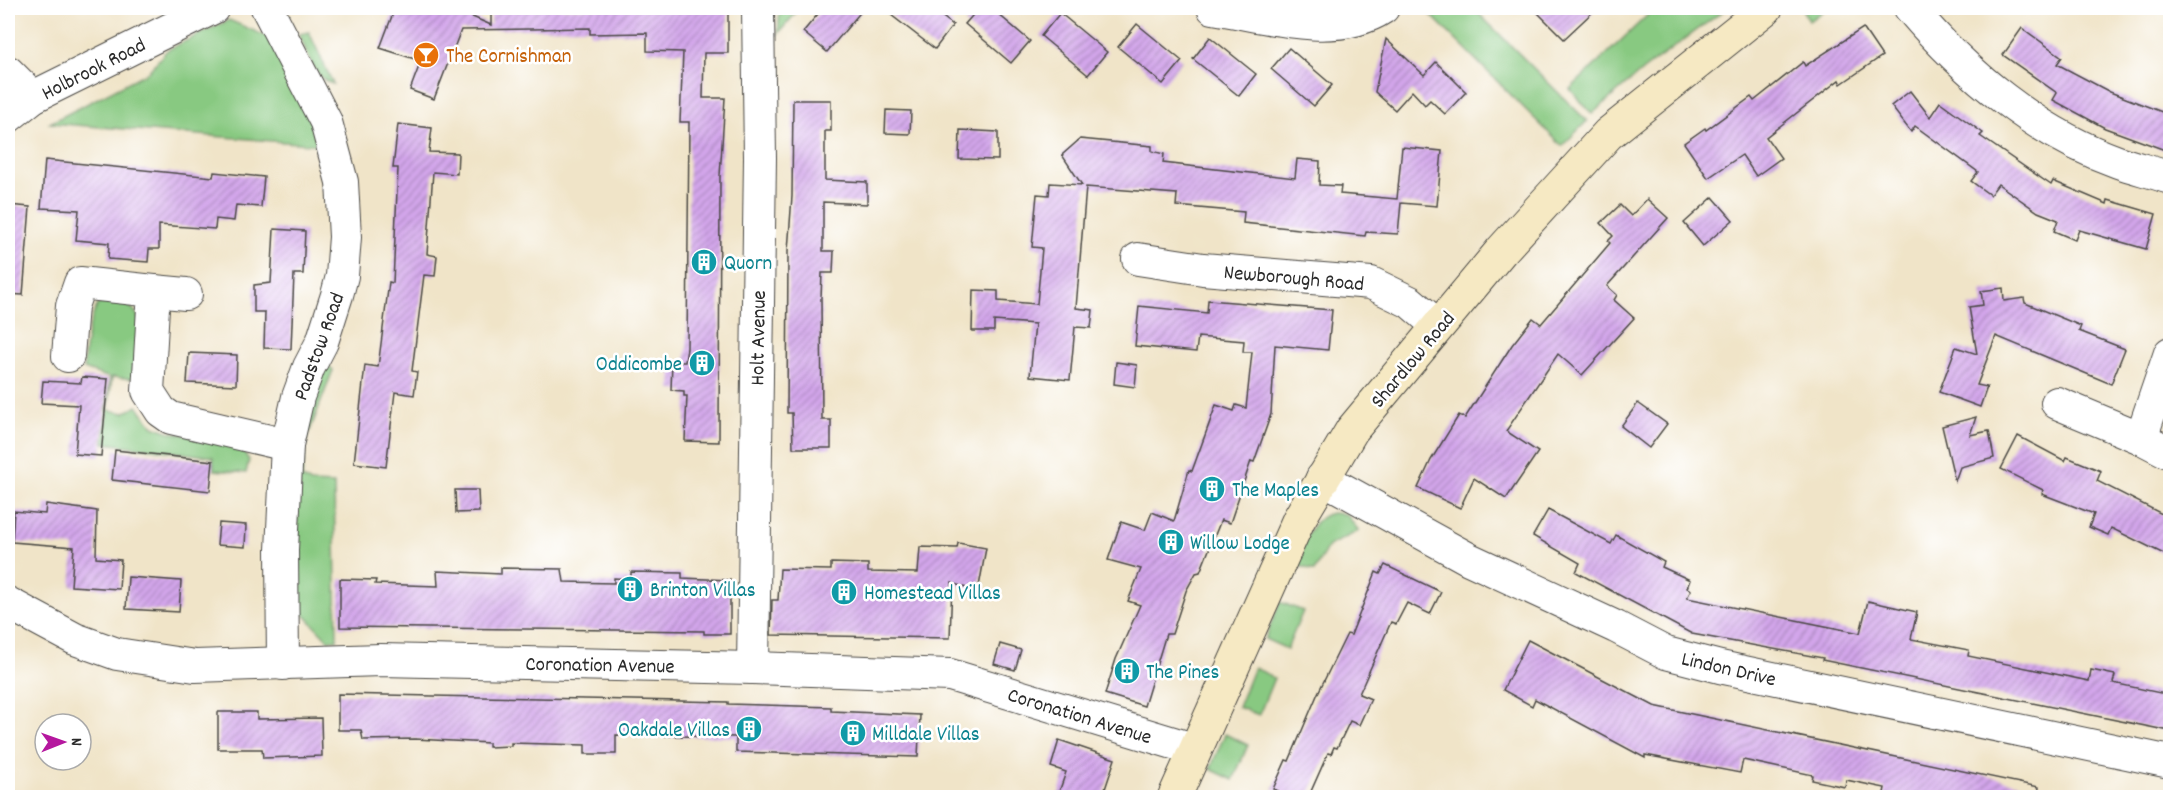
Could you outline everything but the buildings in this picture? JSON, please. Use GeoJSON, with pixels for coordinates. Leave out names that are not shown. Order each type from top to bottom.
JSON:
{"type":"FeatureCollection","features":[{"type":"Feature","properties":{"kind":"street","name":"Holbrook Road"},"geometry":{"type":"LineString","coordinates":[[8,117],[33,97],[213,8]]}},
{"type":"Feature","properties":{"kind":"street","name":"Padstow Road"},"geometry":{"type":"LineString","coordinates":[[267,8],[321,106],[342,182],[345,237],[342,276],[322,342],[298,397],[287,445],[282,550],[283,664]]}},
{"type":"Feature","properties":{"kind":"street","name":"Holt Avenue"},"geometry":{"type":"LineString","coordinates":[[753,668],[760,158],[758,8]]}},
{"type":"Feature","properties":{"kind":"street"},"geometry":{"type":"LineString","coordinates":[[1214,8],[1302,23],[1341,24],[1374,14],[1383,8]]}},
{"type":"Feature","properties":{"kind":"street","name":"Shardlow Road"},"geometry":{"type":"LineString","coordinates":[[1174,798],[1193,749],[1299,519],[1352,430],[1502,250],[1608,134],[1766,8]]}},
{"type":"Feature","properties":{"kind":"street"},"geometry":{"type":"LineString","coordinates":[[1910,8],[1974,75],[2023,112],[2063,137],[2117,162],[2170,177]]}},
{"type":"Feature","properties":{"kind":"street"},"geometry":{"type":"LineString","coordinates":[[8,72],[33,97]]}},
{"type":"Feature","properties":{"kind":"street","name":"Newborough Road"},"geometry":{"type":"LineString","coordinates":[[1138,259],[1203,269],[1371,283],[1410,302],[1438,326]]}},
{"type":"Feature","properties":{"kind":"street"},"geometry":{"type":"LineString","coordinates":[[68,356],[72,306],[80,283],[186,294]]}},
{"type":"Feature","properties":{"kind":"street"},"geometry":{"type":"LineString","coordinates":[[154,291],[148,392],[160,411],[171,418],[287,445]]}},
{"type":"Feature","properties":{"kind":"street"},"geometry":{"type":"LineString","coordinates":[[2141,438],[2170,353]]}},
{"type":"Feature","properties":{"kind":"street"},"geometry":{"type":"LineString","coordinates":[[2057,403],[2141,438],[2170,453]]}},
{"type":"Feature","properties":{"kind":"street","name":"Lindon Drive"},"geometry":{"type":"LineString","coordinates":[[1322,478],[1469,559],[1616,627],[1666,653],[1720,668],[2170,762]]}},
{"type":"Feature","properties":{"kind":"street","name":"Coronation Avenue"},"geometry":{"type":"LineString","coordinates":[[8,603],[75,639],[117,654],[195,666],[381,660],[753,668],[950,675],[1193,749]]}},
{"type":"Feature","properties":{"kind":"green space"},"geometry":{"type":"Polygon","coordinates":[[[780,8],[800,8],[778,34],[780,8]]]}},
{"type":"Feature","properties":{"kind":"green space"},"geometry":{"type":"Polygon","coordinates":[[[1433,8],[1473,8],[1587,121],[1562,146],[1428,12],[1433,8]]]}},
{"type":"Feature","properties":{"kind":"green space"},"geometry":{"type":"Polygon","coordinates":[[[1655,8],[1727,8],[1643,70],[1592,114],[1570,89],[1655,8]]]}},
{"type":"Feature","properties":{"kind":"green space"},"geometry":{"type":"Polygon","coordinates":[[[1807,8],[1827,8],[1809,21],[1803,11],[1807,8]]]}},
{"type":"Feature","properties":{"kind":"green space"},"geometry":{"type":"Polygon","coordinates":[[[229,20],[273,39],[321,145],[50,123],[148,72],[167,50],[229,20]]]}},
{"type":"Feature","properties":{"kind":"green space"},"geometry":{"type":"Polygon","coordinates":[[[309,32],[333,84],[320,76],[308,56],[299,34],[309,32]]]}},
{"type":"Feature","properties":{"kind":"green space"},"geometry":{"type":"Polygon","coordinates":[[[109,300],[124,303],[133,309],[139,318],[141,329],[134,379],[112,377],[108,410],[124,413],[137,406],[153,426],[170,432],[239,445],[249,460],[246,473],[214,470],[213,457],[104,443],[110,378],[84,369],[84,361],[87,336],[98,304],[109,300]]]}},
{"type":"Feature","properties":{"kind":"green space"},"geometry":{"type":"Polygon","coordinates":[[[323,363],[333,370],[306,441],[302,478],[311,483],[334,484],[337,640],[328,640],[295,605],[300,422],[323,363]]]}},
{"type":"Feature","properties":{"kind":"green space"},"geometry":{"type":"Polygon","coordinates":[[[1332,513],[1346,514],[1359,531],[1328,546],[1314,571],[1295,564],[1313,526],[1318,520],[1332,513]]]}},
{"type":"Feature","properties":{"kind":"green space"},"geometry":{"type":"Polygon","coordinates":[[[1280,602],[1303,611],[1287,649],[1265,639],[1280,602]]]}},
{"type":"Feature","properties":{"kind":"green space"},"geometry":{"type":"Polygon","coordinates":[[[1254,667],[1274,678],[1259,715],[1238,707],[1254,667]]]}},
{"type":"Feature","properties":{"kind":"green space"},"geometry":{"type":"Polygon","coordinates":[[[1225,734],[1248,745],[1233,780],[1210,769],[1225,734]]]}},
{"type":"Feature","properties":{"kind":"place","name":"The Cornishman"},"geometry":{"type":"Point","coordinates":[426,55]}},
{"type":"Feature","properties":{"kind":"place","name":"Quorn"},"geometry":{"type":"Point","coordinates":[704,262]}},
{"type":"Feature","properties":{"kind":"place","name":"Oddicombe"},"geometry":{"type":"Point","coordinates":[702,363]}},
{"type":"Feature","properties":{"kind":"place","name":"The Maples"},"geometry":{"type":"Point","coordinates":[1212,489]}},
{"type":"Feature","properties":{"kind":"place","name":"Willow Lodge"},"geometry":{"type":"Point","coordinates":[1171,542]}},
{"type":"Feature","properties":{"kind":"place","name":"Brinton Villas"},"geometry":{"type":"Point","coordinates":[630,589]}},
{"type":"Feature","properties":{"kind":"place","name":"Homestead Villas"},"geometry":{"type":"Point","coordinates":[844,592]}},
{"type":"Feature","properties":{"kind":"place","name":"The Pines"},"geometry":{"type":"Point","coordinates":[1127,671]}},
{"type":"Feature","properties":{"kind":"place","name":"Oakdale Villas"},"geometry":{"type":"Point","coordinates":[749,729]}},
{"type":"Feature","properties":{"kind":"place","name":"Milldale Villas"},"geometry":{"type":"Point","coordinates":[853,733]}}]}
